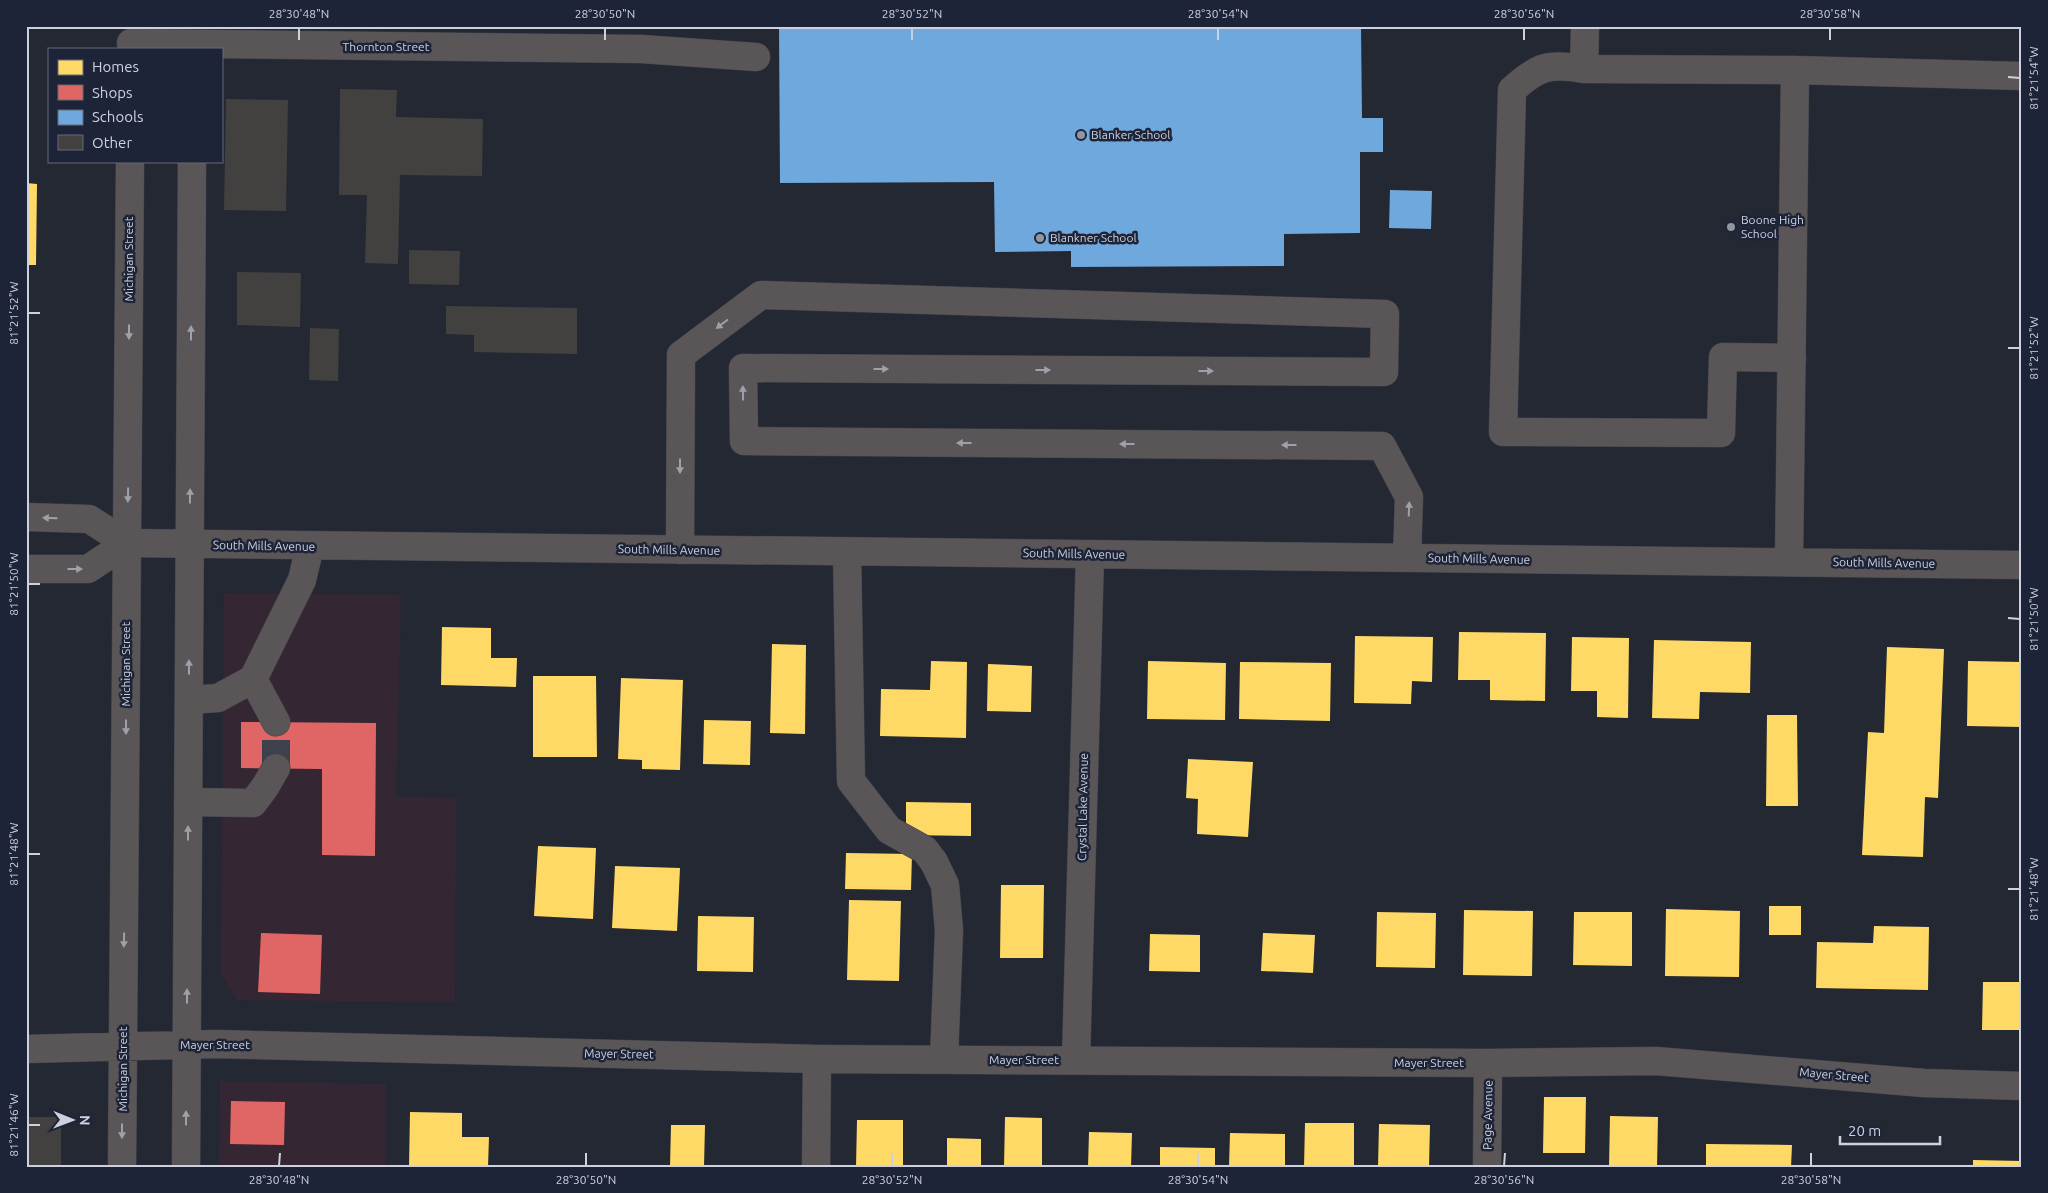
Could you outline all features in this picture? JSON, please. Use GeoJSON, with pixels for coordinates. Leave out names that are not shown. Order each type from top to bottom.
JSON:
{"type":"FeatureCollection","features":[{"type":"Feature","properties":{"kind":"street"},"geometry":{"type":"LineString","coordinates":[[1584,69],[1585,26]]}},
{"type":"Feature","properties":{"kind":"street","name":"Thornton Street"},"geometry":{"type":"LineString","coordinates":[[131,39],[641,49],[756,57]]}},
{"type":"Feature","properties":{"kind":"street"},"geometry":{"type":"LineString","coordinates":[[1792,358],[1723,357],[1721,433],[1503,432],[1512,90],[1530,73],[1546,66],[1564,65],[1584,69],[1796,70],[2022,76]]}},
{"type":"Feature","properties":{"kind":"street"},"geometry":{"type":"LineString","coordinates":[[1789,562],[1796,70]]}},
{"type":"Feature","properties":{"kind":"street","name":"Michigan Street"},"geometry":{"type":"LineString","coordinates":[[122,1167],[130,162]]}},
{"type":"Feature","properties":{"kind":"street"},"geometry":{"type":"LineString","coordinates":[[186,1167],[192,162]]}},
{"type":"Feature","properties":{"kind":"street"},"geometry":{"type":"LineString","coordinates":[[680,550],[681,355],[761,295],[1385,314],[1384,372],[743,368],[744,441],[1382,446],[1409,497],[1407,558]]}},
{"type":"Feature","properties":{"kind":"street"},"geometry":{"type":"LineString","coordinates":[[26,517],[89,519],[127,543],[88,569],[26,569]]}},
{"type":"Feature","properties":{"kind":"street","name":"South Mills Avenue"},"geometry":{"type":"LineString","coordinates":[[127,543],[2022,565]]}},
{"type":"Feature","properties":{"kind":"street"},"geometry":{"type":"LineString","coordinates":[[189,700],[218,698],[253,679],[302,580],[310,546]]}},
{"type":"Feature","properties":{"kind":"street"},"geometry":{"type":"LineString","coordinates":[[847,552],[851,781],[889,830],[925,850],[934,862],[945,885],[949,930],[944,1059]]}},
{"type":"Feature","properties":{"kind":"street","name":"Crystal Lake Avenue"},"geometry":{"type":"LineString","coordinates":[[1076,1060],[1090,554]]}},
{"type":"Feature","properties":{"kind":"street"},"geometry":{"type":"LineString","coordinates":[[253,679],[276,722]]}},
{"type":"Feature","properties":{"kind":"street"},"geometry":{"type":"LineString","coordinates":[[188,802],[253,803],[265,788],[276,768]]}},
{"type":"Feature","properties":{"kind":"street","name":"Mayer Street"},"geometry":{"type":"LineString","coordinates":[[26,1049],[186,1045],[817,1059],[1488,1063],[1656,1061],[1924,1083],[2022,1086]]}},
{"type":"Feature","properties":{"kind":"street"},"geometry":{"type":"LineString","coordinates":[[816,1167],[817,1059]]}},
{"type":"Feature","properties":{"kind":"street","name":"Page Avenue"},"geometry":{"type":"LineString","coordinates":[[1487,1167],[1488,1063]]}},
{"type":"Feature","properties":{"kind":"shaded area"},"geometry":{"type":"Polygon","coordinates":[[[224,593],[401,595],[396,797],[456,798],[455,1002],[237,1000],[221,975],[224,593]]]}},
{"type":"Feature","properties":{"kind":"shaded area"},"geometry":{"type":"Polygon","coordinates":[[[220,1081],[386,1084],[385,1167],[219,1167],[220,1081]]]}},
{"type":"Feature","properties":{"kind":"building: Homes"},"geometry":{"type":"Polygon","coordinates":[[[26,183],[37,184],[36,265],[26,265],[26,183]]]}},
{"type":"Feature","properties":{"kind":"building: Homes"},"geometry":{"type":"Polygon","coordinates":[[[442,627],[491,628],[491,658],[517,658],[516,687],[441,685],[442,627]]]}},
{"type":"Feature","properties":{"kind":"building: Homes"},"geometry":{"type":"Polygon","coordinates":[[[1459,632],[1546,633],[1545,701],[1490,700],[1490,680],[1458,680],[1459,632]]]}},
{"type":"Feature","properties":{"kind":"building: Homes"},"geometry":{"type":"Polygon","coordinates":[[[1355,636],[1433,637],[1432,682],[1412,681],[1411,704],[1354,703],[1355,636]]]}},
{"type":"Feature","properties":{"kind":"building: Homes"},"geometry":{"type":"Polygon","coordinates":[[[1572,637],[1629,638],[1628,718],[1597,717],[1597,691],[1571,691],[1572,637]]]}},
{"type":"Feature","properties":{"kind":"building: Homes"},"geometry":{"type":"Polygon","coordinates":[[[1654,640],[1751,642],[1750,693],[1700,692],[1699,719],[1652,718],[1654,640]]]}},
{"type":"Feature","properties":{"kind":"building: Homes"},"geometry":{"type":"Polygon","coordinates":[[[772,644],[806,645],[805,734],[770,733],[772,644]]]}},
{"type":"Feature","properties":{"kind":"building: Homes"},"geometry":{"type":"Polygon","coordinates":[[[1887,647],[1944,649],[1938,798],[1925,797],[1923,857],[1862,855],[1868,732],[1884,733],[1887,647]]]}},
{"type":"Feature","properties":{"kind":"building: Homes"},"geometry":{"type":"Polygon","coordinates":[[[931,661],[967,662],[966,738],[880,736],[881,689],[930,690],[931,661]]]}},
{"type":"Feature","properties":{"kind":"building: Homes"},"geometry":{"type":"Polygon","coordinates":[[[1148,661],[1226,663],[1225,720],[1147,719],[1148,661]]]}},
{"type":"Feature","properties":{"kind":"building: Homes"},"geometry":{"type":"Polygon","coordinates":[[[1968,661],[2022,662],[2022,727],[1967,726],[1968,661]]]}},
{"type":"Feature","properties":{"kind":"building: Homes"},"geometry":{"type":"Polygon","coordinates":[[[1240,662],[1331,663],[1330,721],[1239,719],[1240,662]]]}},
{"type":"Feature","properties":{"kind":"building: Homes"},"geometry":{"type":"Polygon","coordinates":[[[988,664],[1032,666],[1031,712],[987,711],[988,664]]]}},
{"type":"Feature","properties":{"kind":"building: Homes"},"geometry":{"type":"Polygon","coordinates":[[[533,676],[596,676],[597,757],[533,757],[533,676]]]}},
{"type":"Feature","properties":{"kind":"building: Homes"},"geometry":{"type":"Polygon","coordinates":[[[621,678],[683,680],[680,770],[642,769],[642,760],[618,759],[621,678]]]}},
{"type":"Feature","properties":{"kind":"building: Homes"},"geometry":{"type":"Polygon","coordinates":[[[1767,715],[1797,715],[1798,806],[1766,806],[1767,715]]]}},
{"type":"Feature","properties":{"kind":"building: Homes"},"geometry":{"type":"Polygon","coordinates":[[[704,720],[751,721],[750,765],[703,764],[704,720]]]}},
{"type":"Feature","properties":{"kind":"building: Homes"},"geometry":{"type":"Polygon","coordinates":[[[1188,759],[1253,762],[1248,837],[1197,834],[1198,799],[1186,798],[1188,759]]]}},
{"type":"Feature","properties":{"kind":"building: Homes"},"geometry":{"type":"Polygon","coordinates":[[[906,802],[971,803],[971,836],[906,835],[906,802]]]}},
{"type":"Feature","properties":{"kind":"building: Homes"},"geometry":{"type":"Polygon","coordinates":[[[538,846],[596,848],[593,919],[534,916],[538,846]]]}},
{"type":"Feature","properties":{"kind":"building: Homes"},"geometry":{"type":"Polygon","coordinates":[[[846,853],[912,854],[911,890],[845,889],[846,853]]]}},
{"type":"Feature","properties":{"kind":"building: Homes"},"geometry":{"type":"Polygon","coordinates":[[[615,866],[680,868],[677,931],[612,928],[615,866]]]}},
{"type":"Feature","properties":{"kind":"building: Homes"},"geometry":{"type":"Polygon","coordinates":[[[1001,885],[1044,885],[1043,958],[1000,958],[1001,885]]]}},
{"type":"Feature","properties":{"kind":"building: Homes"},"geometry":{"type":"Polygon","coordinates":[[[849,900],[901,901],[899,981],[847,980],[849,900]]]}},
{"type":"Feature","properties":{"kind":"building: Homes"},"geometry":{"type":"Polygon","coordinates":[[[1769,906],[1801,906],[1801,935],[1769,935],[1769,906]]]}},
{"type":"Feature","properties":{"kind":"building: Homes"},"geometry":{"type":"Polygon","coordinates":[[[1666,909],[1740,911],[1739,977],[1665,976],[1666,909]]]}},
{"type":"Feature","properties":{"kind":"building: Homes"},"geometry":{"type":"Polygon","coordinates":[[[1464,910],[1533,911],[1532,976],[1463,975],[1464,910]]]}},
{"type":"Feature","properties":{"kind":"building: Homes"},"geometry":{"type":"Polygon","coordinates":[[[1377,912],[1436,913],[1435,968],[1376,967],[1377,912]]]}},
{"type":"Feature","properties":{"kind":"building: Homes"},"geometry":{"type":"Polygon","coordinates":[[[1574,912],[1632,912],[1632,966],[1573,965],[1574,912]]]}},
{"type":"Feature","properties":{"kind":"building: Homes"},"geometry":{"type":"Polygon","coordinates":[[[698,916],[754,917],[753,972],[697,971],[698,916]]]}},
{"type":"Feature","properties":{"kind":"building: Homes"},"geometry":{"type":"Polygon","coordinates":[[[1874,926],[1929,927],[1928,990],[1816,988],[1817,942],[1873,943],[1874,926]]]}},
{"type":"Feature","properties":{"kind":"building: Homes"},"geometry":{"type":"Polygon","coordinates":[[[1263,933],[1315,935],[1313,973],[1261,971],[1263,933]]]}},
{"type":"Feature","properties":{"kind":"building: Homes"},"geometry":{"type":"Polygon","coordinates":[[[1150,934],[1200,935],[1200,972],[1149,971],[1150,934]]]}},
{"type":"Feature","properties":{"kind":"building: Homes"},"geometry":{"type":"Polygon","coordinates":[[[1983,982],[2022,982],[2022,1030],[1982,1030],[1983,982]]]}},
{"type":"Feature","properties":{"kind":"building: Homes"},"geometry":{"type":"Polygon","coordinates":[[[1544,1097],[1586,1097],[1585,1153],[1543,1153],[1544,1097]]]}},
{"type":"Feature","properties":{"kind":"building: Homes"},"geometry":{"type":"Polygon","coordinates":[[[410,1112],[462,1113],[462,1137],[489,1137],[488,1167],[409,1167],[410,1112]]]}},
{"type":"Feature","properties":{"kind":"building: Homes"},"geometry":{"type":"Polygon","coordinates":[[[1610,1116],[1658,1117],[1657,1167],[1609,1167],[1610,1116]]]}},
{"type":"Feature","properties":{"kind":"building: Homes"},"geometry":{"type":"Polygon","coordinates":[[[1005,1117],[1042,1118],[1042,1167],[1004,1167],[1005,1117]]]}},
{"type":"Feature","properties":{"kind":"building: Homes"},"geometry":{"type":"Polygon","coordinates":[[[857,1120],[903,1120],[903,1167],[856,1167],[857,1120]]]}},
{"type":"Feature","properties":{"kind":"building: Homes"},"geometry":{"type":"Polygon","coordinates":[[[1305,1123],[1354,1123],[1354,1167],[1304,1167],[1305,1123]]]}},
{"type":"Feature","properties":{"kind":"building: Homes"},"geometry":{"type":"Polygon","coordinates":[[[1379,1124],[1430,1125],[1429,1167],[1378,1167],[1379,1124]]]}},
{"type":"Feature","properties":{"kind":"building: Homes"},"geometry":{"type":"Polygon","coordinates":[[[671,1125],[705,1125],[704,1167],[670,1167],[671,1125]]]}},
{"type":"Feature","properties":{"kind":"building: Homes"},"geometry":{"type":"Polygon","coordinates":[[[1089,1132],[1132,1133],[1131,1167],[1088,1167],[1089,1132]]]}},
{"type":"Feature","properties":{"kind":"building: Homes"},"geometry":{"type":"Polygon","coordinates":[[[1230,1133],[1285,1134],[1285,1167],[1229,1167],[1230,1133]]]}},
{"type":"Feature","properties":{"kind":"building: Homes"},"geometry":{"type":"Polygon","coordinates":[[[947,1138],[981,1139],[981,1167],[947,1167],[947,1138]]]}},
{"type":"Feature","properties":{"kind":"building: Homes"},"geometry":{"type":"Polygon","coordinates":[[[1706,1144],[1792,1145],[1791,1167],[1706,1167],[1706,1144]]]}},
{"type":"Feature","properties":{"kind":"building: Homes"},"geometry":{"type":"Polygon","coordinates":[[[1160,1147],[1215,1148],[1215,1167],[1160,1167],[1160,1147]]]}},
{"type":"Feature","properties":{"kind":"building: Homes"},"geometry":{"type":"Polygon","coordinates":[[[1973,1160],[2022,1161],[2022,1167],[1973,1167],[1973,1160]]]}},
{"type":"Feature","properties":{"kind":"building: Shops"},"geometry":{"type":"Polygon","coordinates":[[[241,722],[376,723],[375,856],[322,855],[322,769],[241,768],[241,722]]]}},
{"type":"Feature","properties":{"kind":"building: Shops"},"geometry":{"type":"Polygon","coordinates":[[[261,933],[322,935],[320,994],[258,992],[261,933]]]}},
{"type":"Feature","properties":{"kind":"building: Shops"},"geometry":{"type":"Polygon","coordinates":[[[231,1101],[285,1102],[284,1145],[230,1144],[231,1101]]]}},
{"type":"Feature","properties":{"kind":"building: Schools","name":"Blanker School"},"geometry":{"type":"Polygon","coordinates":[[[779,26],[1361,26],[1362,118],[1383,118],[1383,152],[1360,152],[1360,233],[1284,234],[1284,266],[1071,267],[1071,251],[995,252],[994,182],[780,183],[779,26]]]}},
{"type":"Feature","properties":{"kind":"building: Schools"},"geometry":{"type":"Polygon","coordinates":[[[1390,190],[1432,191],[1431,229],[1389,228],[1390,190]]]}},
{"type":"Feature","properties":{"kind":"building: Other"},"geometry":{"type":"Polygon","coordinates":[[[340,89],[397,90],[396,117],[483,119],[482,176],[400,175],[398,264],[365,263],[367,195],[339,195],[340,89]]]}},
{"type":"Feature","properties":{"kind":"building: Other"},"geometry":{"type":"Polygon","coordinates":[[[226,99],[288,100],[286,211],[224,210],[226,99]]]}},
{"type":"Feature","properties":{"kind":"building: Other"},"geometry":{"type":"Polygon","coordinates":[[[409,250],[460,251],[459,285],[409,284],[409,250]]]}},
{"type":"Feature","properties":{"kind":"building: Other"},"geometry":{"type":"Polygon","coordinates":[[[237,272],[301,273],[300,327],[237,325],[237,272]]]}},
{"type":"Feature","properties":{"kind":"building: Other"},"geometry":{"type":"Polygon","coordinates":[[[446,306],[577,308],[577,354],[474,352],[474,335],[446,334],[446,306]]]}},
{"type":"Feature","properties":{"kind":"building: Other"},"geometry":{"type":"Polygon","coordinates":[[[310,328],[339,329],[338,381],[309,380],[310,328]]]}},
{"type":"Feature","properties":{"kind":"building: Other"},"geometry":{"type":"Polygon","coordinates":[[[26,1117],[61,1117],[61,1167],[26,1167],[26,1117]]]}},
{"type":"Feature","properties":{"kind":"tunnel"},"geometry":{"type":"LineString","coordinates":[[276,722],[276,768]]}},
{"type":"Feature","properties":{"kind":"place","name":"Blanker School"},"geometry":{"type":"Point","coordinates":[1081,135]}},
{"type":"Feature","properties":{"kind":"place","name":"Boone High School"},"geometry":{"type":"Point","coordinates":[1731,227]}},
{"type":"Feature","properties":{"kind":"place","name":"Blankner School"},"geometry":{"type":"Point","coordinates":[1040,238]}}]}
